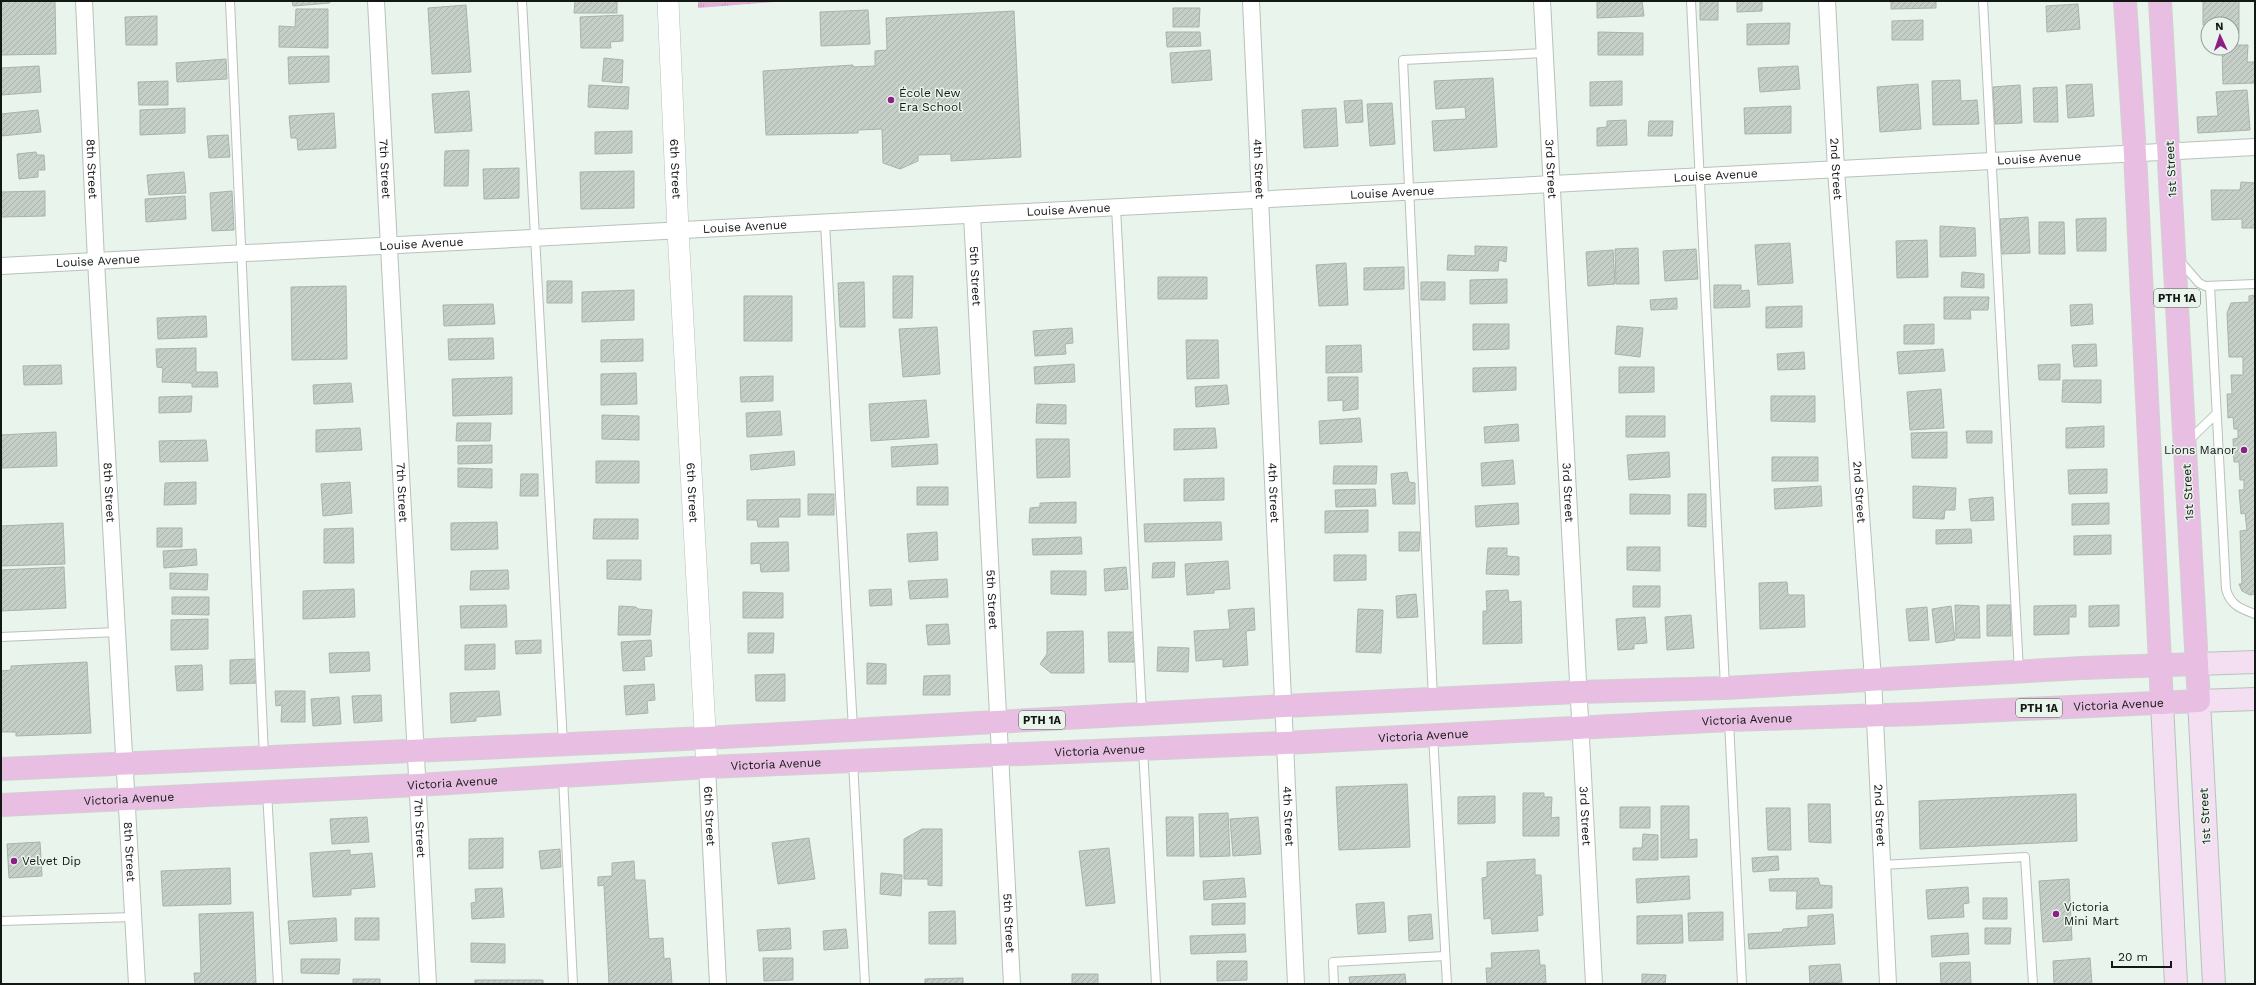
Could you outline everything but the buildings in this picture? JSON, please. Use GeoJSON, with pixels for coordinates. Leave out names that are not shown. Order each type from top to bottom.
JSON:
{"type":"FeatureCollection","features":[{"type":"Feature","properties":{"kind":"main road","name":"PTH 1A"},"geometry":{"type":"LineString","coordinates":[[2125,1],[2135,154],[2162,703]]}},
{"type":"Feature","properties":{"kind":"main road","name":"1st Street"},"geometry":{"type":"LineString","coordinates":[[2160,1],[2186,442],[2214,984]]}},
{"type":"Feature","properties":{"kind":"main road"},"geometry":{"type":"LineString","coordinates":[[2197,664],[2255,662]]}},
{"type":"Feature","properties":{"kind":"main road","name":"PTH 1A"},"geometry":{"type":"LineString","coordinates":[[1,768],[706,738],[1284,706],[1578,692],[1725,688],[1873,679],[2197,664]]}},
{"type":"Feature","properties":{"kind":"main road"},"geometry":{"type":"LineString","coordinates":[[2199,701],[2255,699]]}},
{"type":"Feature","properties":{"kind":"main road","name":"Victoria Avenue"},"geometry":{"type":"LineString","coordinates":[[1,805],[563,777],[707,767],[1285,743],[1729,720],[1875,716],[2199,701]]}},
{"type":"Feature","properties":{"kind":"main road"},"geometry":{"type":"LineString","coordinates":[[2162,703],[2176,984]]}},
{"type":"Feature","properties":{"kind":"street","name":"8th Street"},"geometry":{"type":"LineString","coordinates":[[84,1],[96,260],[124,762],[128,799],[137,984]]}},
{"type":"Feature","properties":{"kind":"street","name":"7th Street"},"geometry":{"type":"LineString","coordinates":[[376,1],[428,984]]}},
{"type":"Feature","properties":{"kind":"street","name":"6th Street"},"geometry":{"type":"LineString","coordinates":[[668,1],[678,230],[718,984]]}},
{"type":"Feature","properties":{"kind":"street","name":"4th Street"},"geometry":{"type":"LineString","coordinates":[[1251,1],[1296,984]]}},
{"type":"Feature","properties":{"kind":"street","name":"3rd Street"},"geometry":{"type":"LineString","coordinates":[[1542,1],[1594,984]]}},
{"type":"Feature","properties":{"kind":"street","name":"2nd Street"},"geometry":{"type":"LineString","coordinates":[[1827,1],[1836,170],[1873,679],[1888,984]]}},
{"type":"Feature","properties":{"kind":"street","name":"Louise Avenue"},"geometry":{"type":"LineString","coordinates":[[1,266],[2255,148]]}},
{"type":"Feature","properties":{"kind":"street","name":"5th Street"},"geometry":{"type":"LineString","coordinates":[[972,215],[997,722],[1012,984]]}},
{"type":"Feature","properties":{"kind":"lane"},"geometry":{"type":"LineString","coordinates":[[230,1],[264,756]]}},
{"type":"Feature","properties":{"kind":"lane"},"geometry":{"type":"LineString","coordinates":[[522,1],[563,743]]}},
{"type":"Feature","properties":{"kind":"lane"},"geometry":{"type":"LineString","coordinates":[[1690,1],[1725,688]]}},
{"type":"Feature","properties":{"kind":"lane"},"geometry":{"type":"LineString","coordinates":[[1984,1],[1991,162],[2019,672]]}},
{"type":"Feature","properties":{"kind":"lane"},"geometry":{"type":"LineString","coordinates":[[1433,699],[1403,60],[1544,54]]}},
{"type":"Feature","properties":{"kind":"lane"},"geometry":{"type":"LineString","coordinates":[[1116,207],[1142,714]]}},
{"type":"Feature","properties":{"kind":"lane"},"geometry":{"type":"LineString","coordinates":[[825,223],[853,730]]}},
{"type":"Feature","properties":{"kind":"lane"},"geometry":{"type":"LineString","coordinates":[[2174,255],[2199,284],[2210,286],[2255,284]]}},
{"type":"Feature","properties":{"kind":"lane"},"geometry":{"type":"LineString","coordinates":[[2210,286],[2226,589],[2231,602],[2241,609],[2255,614]]}},
{"type":"Feature","properties":{"kind":"lane"},"geometry":{"type":"LineString","coordinates":[[2186,442],[2216,414]]}},
{"type":"Feature","properties":{"kind":"lane"},"geometry":{"type":"LineString","coordinates":[[1,637],[117,632]]}},
{"type":"Feature","properties":{"kind":"lane"},"geometry":{"type":"LineString","coordinates":[[1729,720],[1742,984]]}},
{"type":"Feature","properties":{"kind":"lane"},"geometry":{"type":"LineString","coordinates":[[1433,735],[1447,984]]}},
{"type":"Feature","properties":{"kind":"lane"},"geometry":{"type":"LineString","coordinates":[[1143,749],[1156,984]]}},
{"type":"Feature","properties":{"kind":"lane"},"geometry":{"type":"LineString","coordinates":[[852,762],[866,984]]}},
{"type":"Feature","properties":{"kind":"lane"},"geometry":{"type":"LineString","coordinates":[[563,777],[573,984]]}},
{"type":"Feature","properties":{"kind":"lane"},"geometry":{"type":"LineString","coordinates":[[267,791],[278,984]]}},
{"type":"Feature","properties":{"kind":"lane"},"geometry":{"type":"LineString","coordinates":[[1882,865],[2025,857],[2033,984]]}},
{"type":"Feature","properties":{"kind":"lane"},"geometry":{"type":"LineString","coordinates":[[1,922],[134,917]]}},
{"type":"Feature","properties":{"kind":"lane"},"geometry":{"type":"LineString","coordinates":[[1334,984],[1333,962],[1445,956]]}},
{"type":"Feature","properties":{"kind":"green space"},"geometry":{"type":"Polygon","coordinates":[[[698,1],[786,1],[698,8],[698,1]]]}},
{"type":"Feature","properties":{"kind":"place","name":"École New Era School"},"geometry":{"type":"Point","coordinates":[891,100]}},
{"type":"Feature","properties":{"kind":"place","name":"Lions Manor"},"geometry":{"type":"Point","coordinates":[2244,450]}},
{"type":"Feature","properties":{"kind":"place","name":"Velvet Dip"},"geometry":{"type":"Point","coordinates":[14,861]}},
{"type":"Feature","properties":{"kind":"place","name":"Victoria Mini Mart"},"geometry":{"type":"Point","coordinates":[2056,914]}}]}
